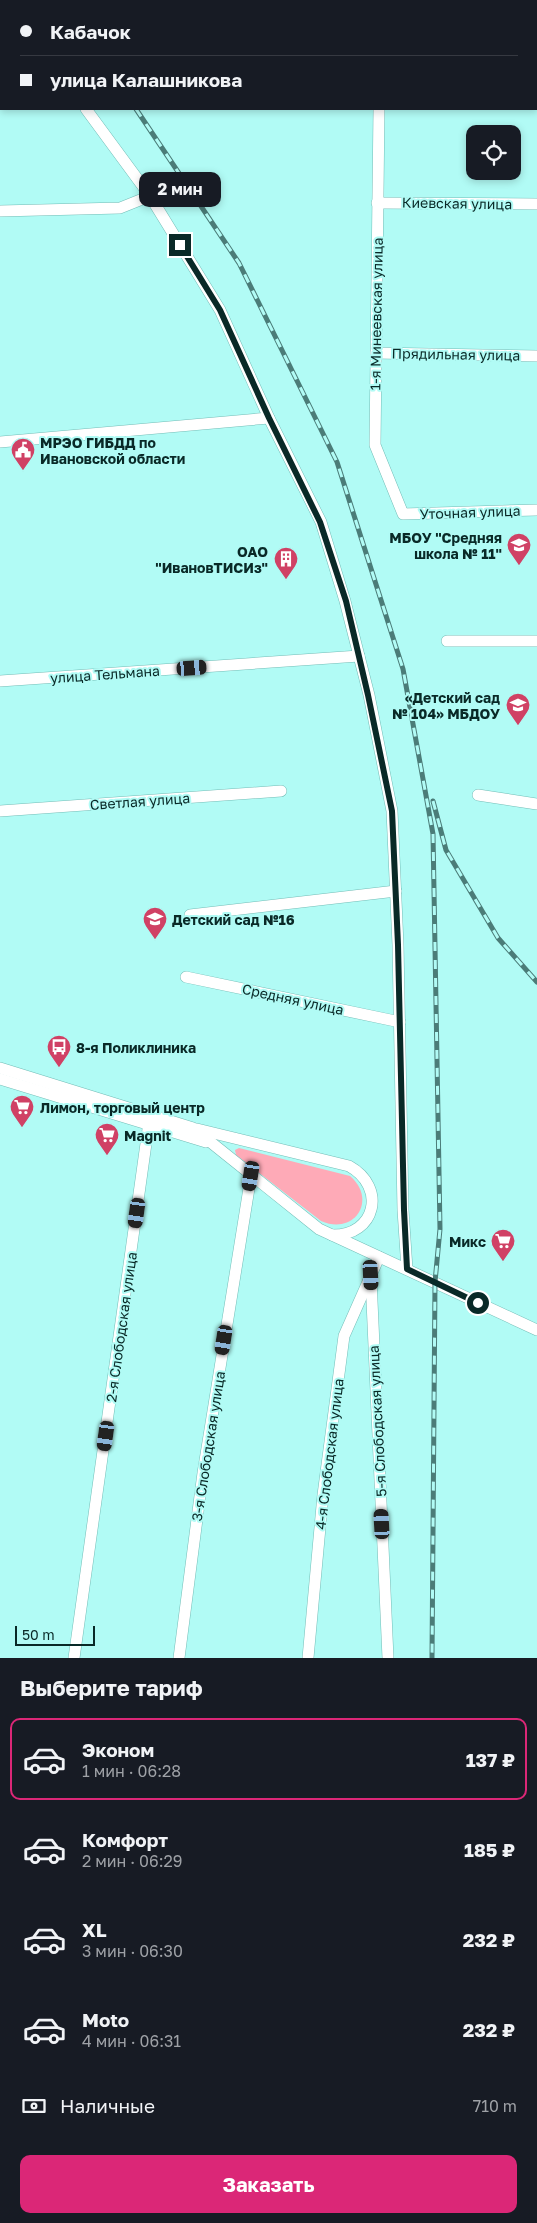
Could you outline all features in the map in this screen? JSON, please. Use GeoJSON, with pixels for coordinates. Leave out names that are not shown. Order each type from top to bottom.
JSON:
{"type":"FeatureCollection","features":[{"type":"Feature","properties":{"kind":"street"},"geometry":{"type":"LineString","coordinates":[[87,110],[150,196],[220,310],[269,418],[320,522],[346,601],[392,811],[407,1269]]}},
{"type":"Feature","properties":{"kind":"street","name":"1-я Минеевская улица"},"geometry":{"type":"LineString","coordinates":[[379,110],[375,445],[402,514]]}},
{"type":"Feature","properties":{"kind":"street"},"geometry":{"type":"LineString","coordinates":[[0,211],[120,208],[150,196]]}},
{"type":"Feature","properties":{"kind":"street","name":"Киевская улица"},"geometry":{"type":"LineString","coordinates":[[377,202],[537,204]]}},
{"type":"Feature","properties":{"kind":"street","name":"Прядильная улица"},"geometry":{"type":"LineString","coordinates":[[376,353],[537,356]]}},
{"type":"Feature","properties":{"kind":"street"},"geometry":{"type":"LineString","coordinates":[[0,442],[269,418]]}},
{"type":"Feature","properties":{"kind":"street","name":"Уточная улица"},"geometry":{"type":"LineString","coordinates":[[402,514],[537,510]]}},
{"type":"Feature","properties":{"kind":"street"},"geometry":{"type":"LineString","coordinates":[[447,641],[537,641]]}},
{"type":"Feature","properties":{"kind":"street","name":"улица Тельмана"},"geometry":{"type":"LineString","coordinates":[[0,681],[359,656]]}},
{"type":"Feature","properties":{"kind":"street","name":"Светлая улица"},"geometry":{"type":"LineString","coordinates":[[0,811],[281,791]]}},
{"type":"Feature","properties":{"kind":"street"},"geometry":{"type":"LineString","coordinates":[[478,795],[537,804]]}},
{"type":"Feature","properties":{"kind":"street"},"geometry":{"type":"LineString","coordinates":[[190,915],[396,891]]}},
{"type":"Feature","properties":{"kind":"street","name":"Средняя улица"},"geometry":{"type":"LineString","coordinates":[[186,977],[400,1022]]}},
{"type":"Feature","properties":{"kind":"street"},"geometry":{"type":"LineString","coordinates":[[0,1068],[204,1140],[222,1152]]}},
{"type":"Feature","properties":{"kind":"street"},"geometry":{"type":"LineString","coordinates":[[0,1079],[150,1120],[192,1128],[349,1166],[360,1172],[368,1181],[372,1192],[373,1204],[363,1225],[353,1232],[342,1235],[330,1234]]}},
{"type":"Feature","properties":{"kind":"street","name":"2-я Слободская улица"},"geometry":{"type":"LineString","coordinates":[[74,1658],[150,1120]]}},
{"type":"Feature","properties":{"kind":"street"},"geometry":{"type":"LineString","coordinates":[[192,1128],[319,1229],[537,1330]]}},
{"type":"Feature","properties":{"kind":"street","name":"3-я Слободская улица"},"geometry":{"type":"LineString","coordinates":[[179,1658],[203,1473],[251,1176]]}},
{"type":"Feature","properties":{"kind":"street","name":"4-я Слободская улица"},"geometry":{"type":"LineString","coordinates":[[308,1658],[323,1495],[344,1336],[379,1257]]}},
{"type":"Feature","properties":{"kind":"street","name":"5-я Слободская улица"},"geometry":{"type":"LineString","coordinates":[[371,1275],[388,1658]]}},
{"type":"Feature","properties":{"kind":"shaded area"},"geometry":{"type":"Polygon","coordinates":[[[239,1148],[350,1176],[358,1185],[362,1195],[362,1205],[358,1213],[352,1220],[343,1224],[321,1221],[236,1155],[235,1150],[239,1148]]]}},
{"type":"Feature","properties":{"kind":"railway"},"geometry":{"type":"LineString","coordinates":[[137,110],[239,263],[337,462],[403,669],[433,834],[440,1229],[435,1282],[432,1658]]}},
{"type":"Feature","properties":{"kind":"railway"},"geometry":{"type":"LineString","coordinates":[[433,801],[446,850],[498,938],[537,982]]}},
{"type":"Feature","properties":{"kind":"place","name":"МРЭО ГИБДД по Ивановской области"},"geometry":{"type":"Point","coordinates":[23,471]}},
{"type":"Feature","properties":{"kind":"place","name":"МБОУ \"Средняя школа № 11\""},"geometry":{"type":"Point","coordinates":[519,566]}},
{"type":"Feature","properties":{"kind":"place","name":"ОАО \"ИвановТИСИз\""},"geometry":{"type":"Point","coordinates":[286,580]}},
{"type":"Feature","properties":{"kind":"place","name":"«Детский сад № 104» МБДОУ"},"geometry":{"type":"Point","coordinates":[518,726]}},
{"type":"Feature","properties":{"kind":"place","name":"Детский сад №16"},"geometry":{"type":"Point","coordinates":[155,940]}},
{"type":"Feature","properties":{"kind":"place","name":"8-я Поликлиника"},"geometry":{"type":"Point","coordinates":[59,1068]}},
{"type":"Feature","properties":{"kind":"place","name":"Лимон, торговый центр"},"geometry":{"type":"Point","coordinates":[22,1128]}},
{"type":"Feature","properties":{"kind":"place","name":"Magnit"},"geometry":{"type":"Point","coordinates":[107,1156]}},
{"type":"Feature","properties":{"kind":"place","name":"Микс"},"geometry":{"type":"Point","coordinates":[503,1262]}},
{"type":"Feature","properties":{"kind":"route"},"geometry":{"type":"LineString","coordinates":[[180,245],[220,310],[269,418],[320,522],[346,601],[392,811],[398,945],[407,1269],[478,1303]]}}]}
